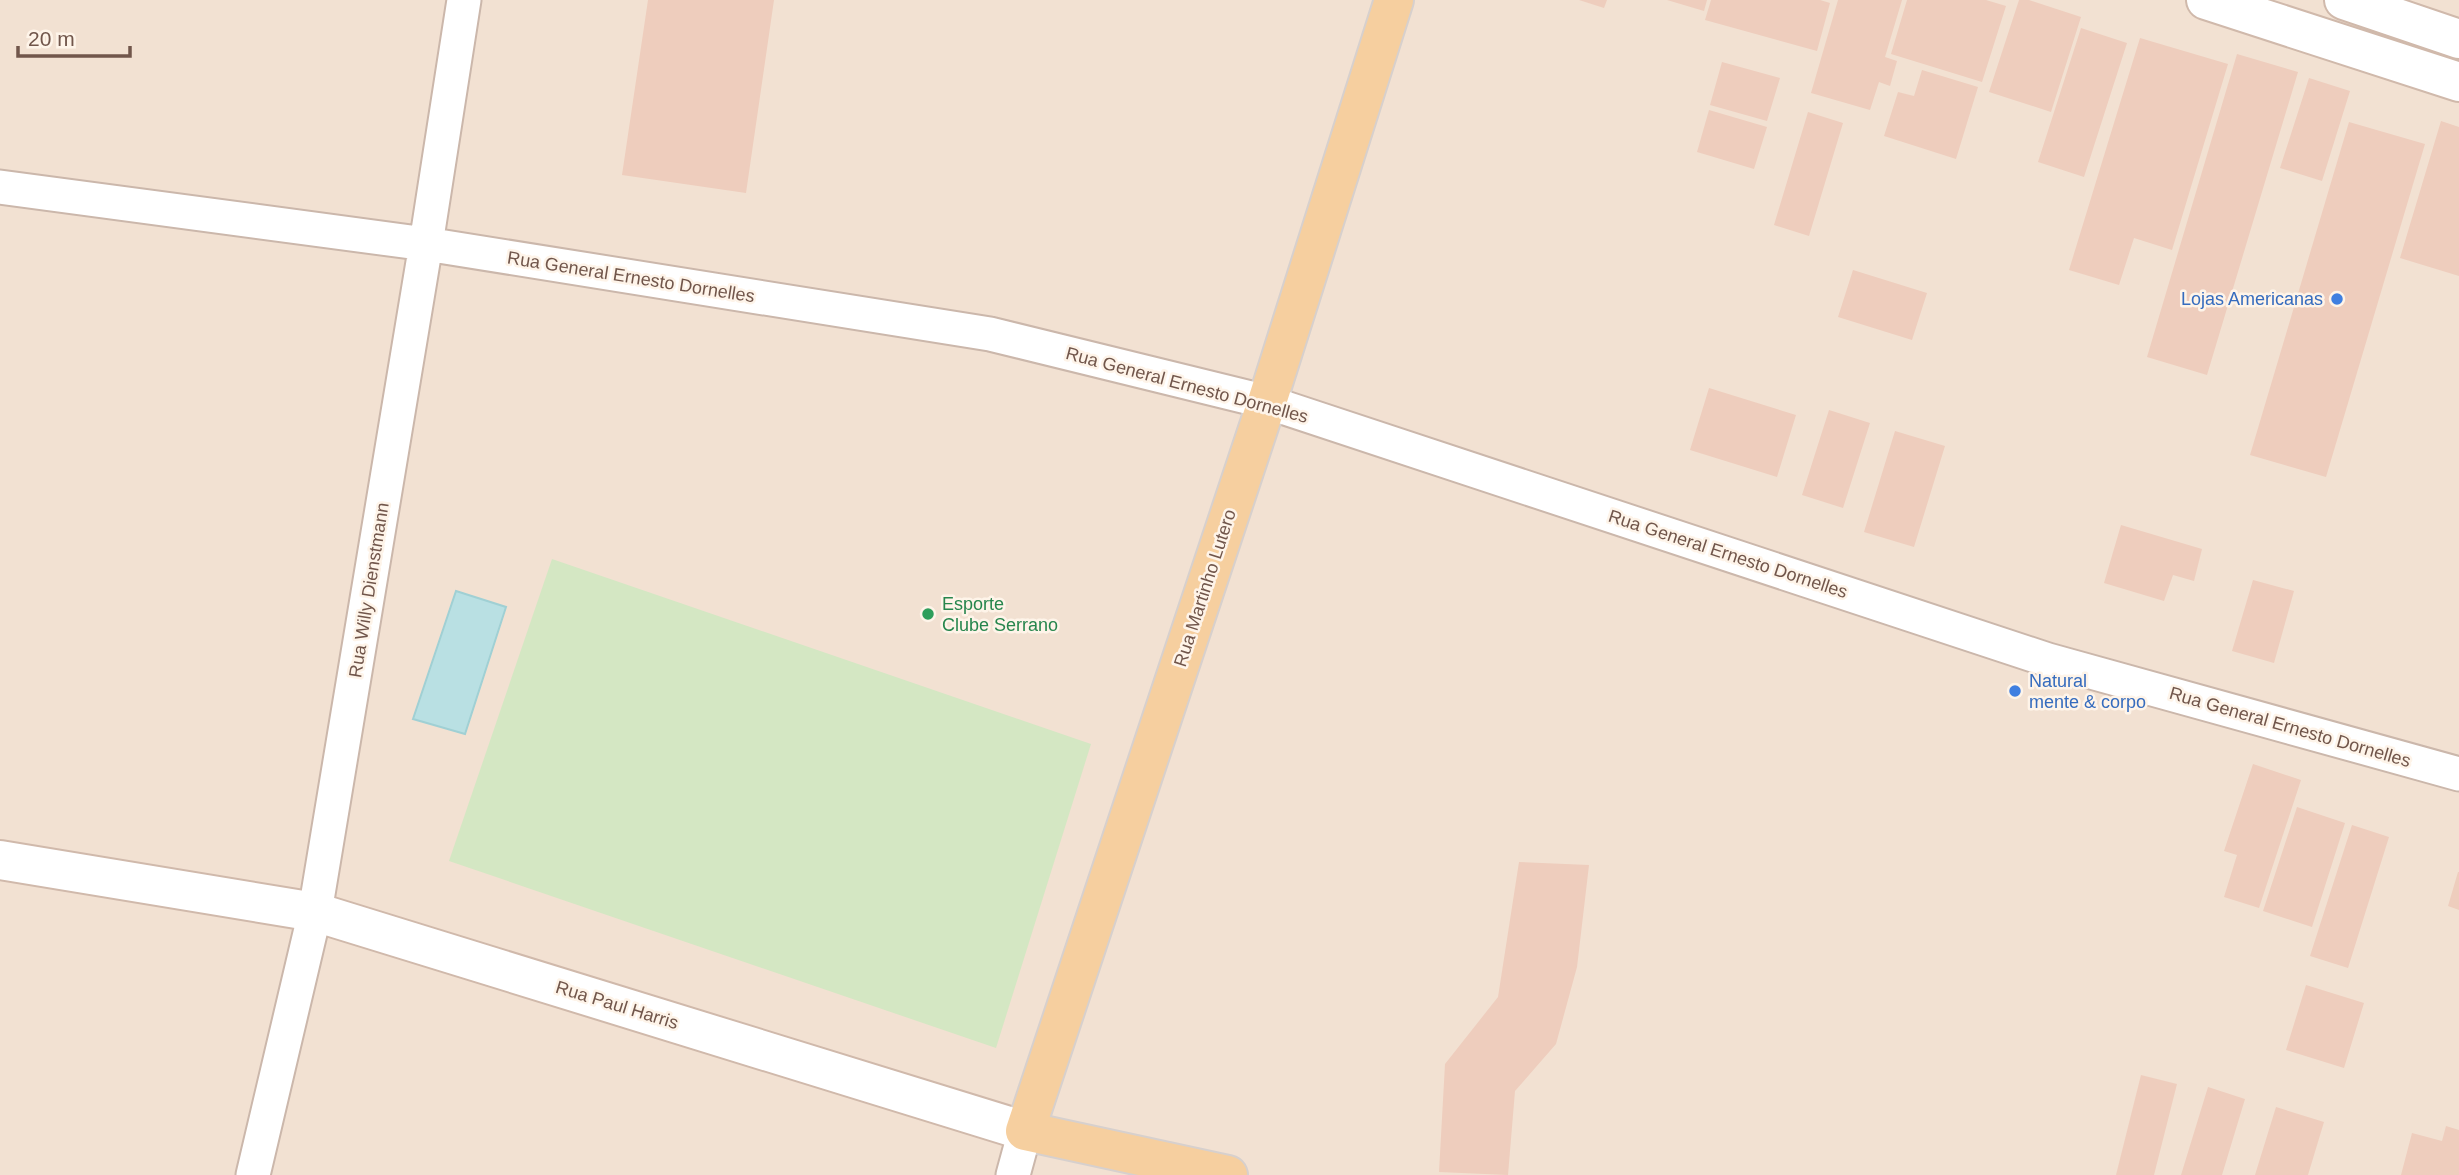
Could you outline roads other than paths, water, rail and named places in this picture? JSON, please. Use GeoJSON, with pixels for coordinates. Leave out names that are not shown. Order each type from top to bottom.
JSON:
{"type":"FeatureCollection","features":[{"type":"Feature","properties":{"kind":"main road","name":"Rua Martinho Lutero"},"geometry":{"type":"LineString","coordinates":[[1025,1131],[1266,402],[1394,0]]}},
{"type":"Feature","properties":{"kind":"main road","name":"Rua Paul Harris"},"geometry":{"type":"LineString","coordinates":[[1025,1131],[1228,1175]]}},
{"type":"Feature","properties":{"kind":"street","name":"Rua Willy Dienstmann"},"geometry":{"type":"LineString","coordinates":[[253,1175],[315,912],[464,0]]}},
{"type":"Feature","properties":{"kind":"street"},"geometry":{"type":"LineString","coordinates":[[2344,0],[2459,39]]}},
{"type":"Feature","properties":{"kind":"street"},"geometry":{"type":"LineString","coordinates":[[2222,2],[2459,82]]}},
{"type":"Feature","properties":{"kind":"street","name":"Rua General Ernesto Dornelles"},"geometry":{"type":"LineString","coordinates":[[0,187],[426,244],[990,334],[1266,402],[2048,660],[2459,774]]}},
{"type":"Feature","properties":{"kind":"street","name":"Rua Paul Harris"},"geometry":{"type":"LineString","coordinates":[[0,860],[315,912],[1025,1131]]}},
{"type":"Feature","properties":{"kind":"street","name":"Rua Martinho Lutero"},"geometry":{"type":"LineString","coordinates":[[1013,1175],[1025,1131]]}},
{"type":"Feature","properties":{"kind":"water"},"geometry":{"type":"Polygon","coordinates":[[[456,591],[506,607],[465,734],[413,719],[456,591]]]}},
{"type":"Feature","properties":{"kind":"place","name":"Lojas Americanas"},"geometry":{"type":"Point","coordinates":[2337,299]}},
{"type":"Feature","properties":{"kind":"place","name":"Esporte Clube Serrano"},"geometry":{"type":"Point","coordinates":[928,614]}},
{"type":"Feature","properties":{"kind":"place","name":"Natural mente & corpo"},"geometry":{"type":"Point","coordinates":[2015,691]}}]}
